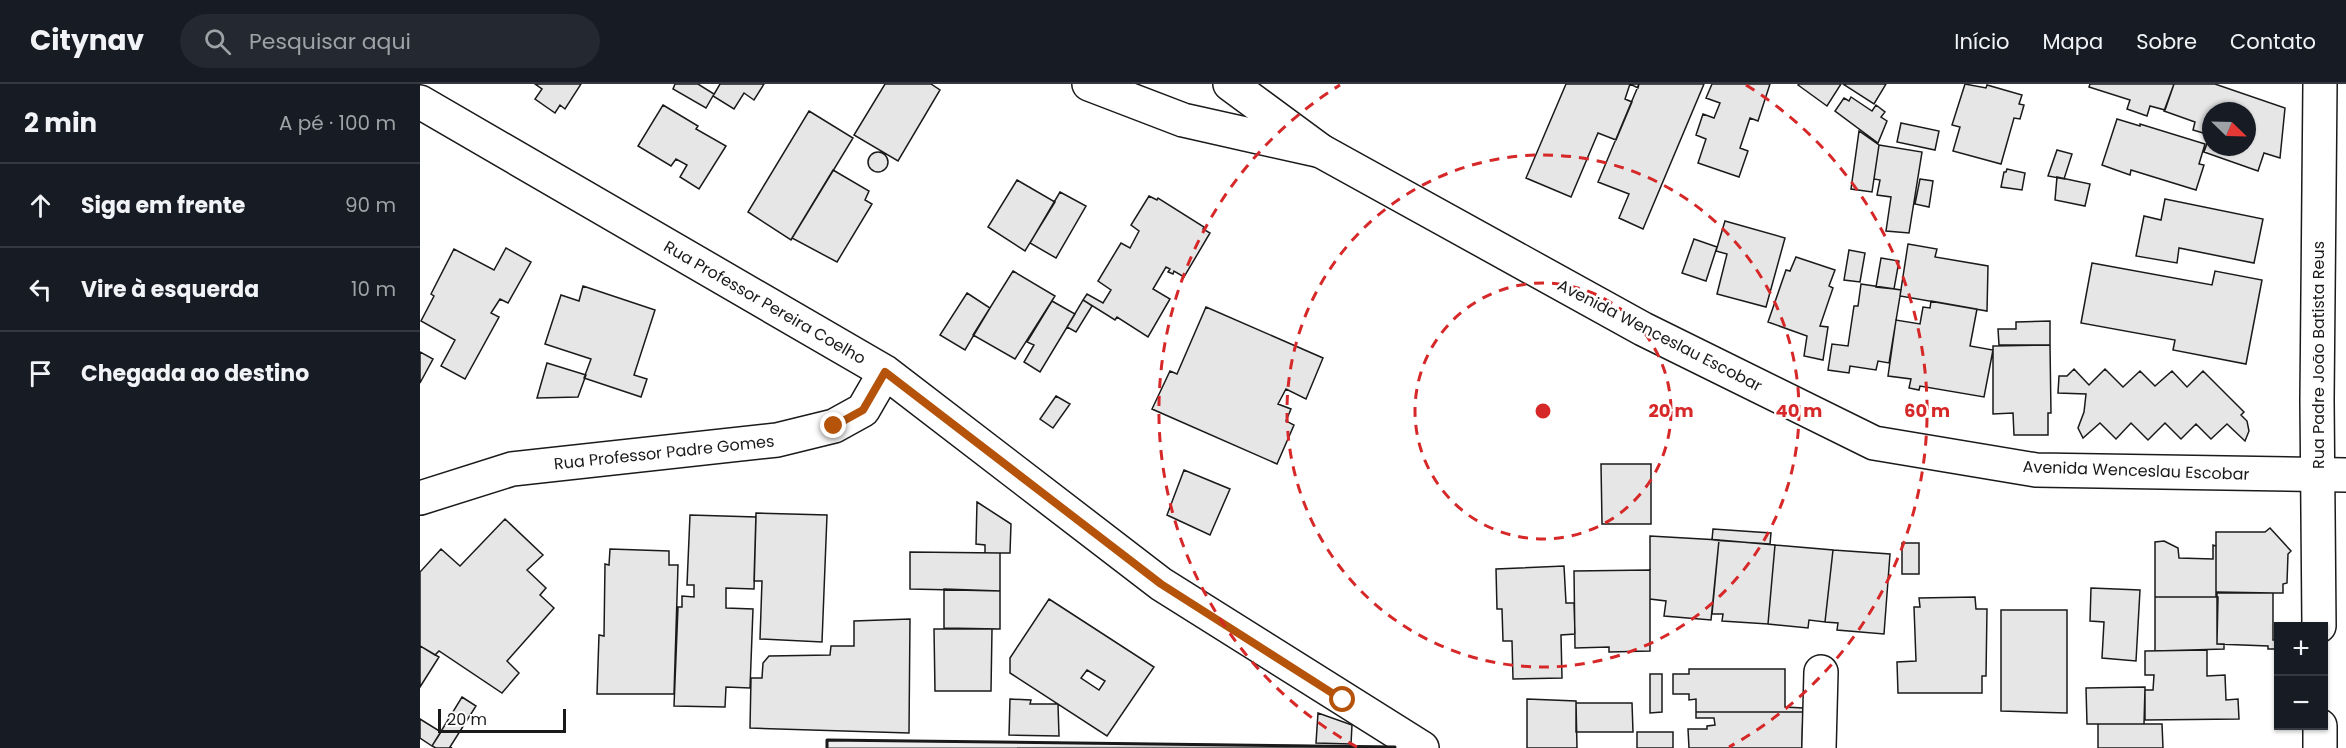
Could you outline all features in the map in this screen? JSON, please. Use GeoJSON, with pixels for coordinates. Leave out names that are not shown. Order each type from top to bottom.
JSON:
{"type":"FeatureCollection","features":[{"type":"Feature","properties":{"kind":"street"},"geometry":{"type":"LineString","coordinates":[[1089,84],[1183,120],[1321,151]]}},
{"type":"Feature","properties":{"kind":"street","name":"Avenida Wenceslau Escobar"},"geometry":{"type":"LineString","coordinates":[[1230,84],[1321,151],[1642,329],[1874,443],[2036,470],[2332,475]]}},
{"type":"Feature","properties":{"kind":"street","name":"Rua Padre João Batista Reus"},"geometry":{"type":"LineString","coordinates":[[2319,622],[2332,475],[2320,84]]}},
{"type":"Feature","properties":{"kind":"street","name":"Rua Professor Pereira Coelho"},"geometry":{"type":"LineString","coordinates":[[420,102],[885,372],[1161,584],[1422,748]]}},
{"type":"Feature","properties":{"kind":"street","name":"Rua Professor Padre Gomes"},"geometry":{"type":"LineString","coordinates":[[420,498],[512,469],[777,440],[834,426],[863,410],[885,372]]}},
{"type":"Feature","properties":{"kind":"street"},"geometry":{"type":"LineString","coordinates":[[1819,748],[1821,672]]}},
{"type":"Feature","properties":{"kind":"street"},"geometry":{"type":"LineString","coordinates":[[2320,730],[2320,748]]}},
{"type":"Feature","properties":{"kind":"shaded area"},"geometry":{"type":"Polygon","coordinates":[[[827,740],[1412,747],[827,748],[827,740]]]}},
{"type":"Feature","properties":{"kind":"building"},"geometry":{"type":"Polygon","coordinates":[[[535,84],[581,84],[565,109],[560,105],[555,113],[535,99],[542,89],[535,84]]]}},
{"type":"Feature","properties":{"kind":"building"},"geometry":{"type":"Polygon","coordinates":[[[675,84],[698,84],[714,94],[706,108],[673,89],[675,84]]]}},
{"type":"Feature","properties":{"kind":"building"},"geometry":{"type":"Polygon","coordinates":[[[720,84],[764,84],[754,100],[744,93],[734,109],[713,96],[720,84]]]}},
{"type":"Feature","properties":{"kind":"building"},"geometry":{"type":"Polygon","coordinates":[[[885,84],[931,84],[940,90],[898,161],[854,135],[885,84]]]}},
{"type":"Feature","properties":{"kind":"building"},"geometry":{"type":"Polygon","coordinates":[[[1566,84],[1630,84],[1625,99],[1632,102],[1616,140],[1598,133],[1571,197],[1526,178],[1566,84]]]}},
{"type":"Feature","properties":{"kind":"building"},"geometry":{"type":"Polygon","coordinates":[[[1639,84],[1704,84],[1643,229],[1619,218],[1629,194],[1598,182],[1639,84]]]}},
{"type":"Feature","properties":{"kind":"building"},"geometry":{"type":"Polygon","coordinates":[[[1712,84],[1770,84],[1758,121],[1750,118],[1740,148],[1748,151],[1739,177],[1698,163],[1706,139],[1696,135],[1703,114],[1714,118],[1720,103],[1706,98],[1712,84]]]}},
{"type":"Feature","properties":{"kind":"building"},"geometry":{"type":"Polygon","coordinates":[[[1799,84],[1841,84],[1827,106],[1799,84]]]}},
{"type":"Feature","properties":{"kind":"building"},"geometry":{"type":"Polygon","coordinates":[[[1843,84],[1886,84],[1874,104],[1843,84]]]}},
{"type":"Feature","properties":{"kind":"building"},"geometry":{"type":"Polygon","coordinates":[[[1965,84],[1986,88],[1987,85],[2022,95],[2019,104],[2024,105],[2020,119],[2014,118],[2001,164],[1953,151],[1960,127],[1952,125],[1965,84]]]}},
{"type":"Feature","properties":{"kind":"building"},"geometry":{"type":"Polygon","coordinates":[[[2090,84],[2174,84],[2165,110],[2150,106],[2147,116],[2127,109],[2130,100],[2089,87],[2090,84]]]}},
{"type":"Feature","properties":{"kind":"building"},"geometry":{"type":"Polygon","coordinates":[[[2174,84],[2215,84],[2285,108],[2280,158],[2264,153],[2258,171],[2215,156],[2256,156],[2256,102],[2202,102],[2202,133],[2193,130],[2195,122],[2164,111],[2174,84]]]}},
{"type":"Feature","properties":{"kind":"building"},"geometry":{"type":"Polygon","coordinates":[[[1851,97],[1872,111],[1876,105],[1885,112],[1881,117],[1887,121],[1878,143],[1835,111],[1844,98],[1849,101],[1851,97]]]}},
{"type":"Feature","properties":{"kind":"building"},"geometry":{"type":"Polygon","coordinates":[[[663,105],[698,126],[696,129],[726,146],[699,189],[680,177],[687,165],[676,159],[671,166],[638,146],[663,105]]]}},
{"type":"Feature","properties":{"kind":"building"},"geometry":{"type":"Polygon","coordinates":[[[809,111],[853,138],[791,240],[748,212],[809,111]]]}},
{"type":"Feature","properties":{"kind":"building"},"geometry":{"type":"Polygon","coordinates":[[[2117,119],[2202,143],[2199,164],[2204,165],[2196,190],[2131,170],[2130,175],[2102,165],[2117,119]]]}},
{"type":"Feature","properties":{"kind":"building"},"geometry":{"type":"Polygon","coordinates":[[[1901,123],[1939,131],[1935,150],[1897,142],[1901,123]]]}},
{"type":"Feature","properties":{"kind":"building"},"geometry":{"type":"Polygon","coordinates":[[[1859,131],[1879,145],[1872,192],[1851,189],[1859,131]]]}},
{"type":"Feature","properties":{"kind":"building"},"geometry":{"type":"Polygon","coordinates":[[[1879,145],[1922,152],[1909,233],[1886,231],[1891,197],[1877,195],[1880,180],[1874,179],[1879,145]]]}},
{"type":"Feature","properties":{"kind":"building"},"geometry":{"type":"Polygon","coordinates":[[[2057,150],[2072,154],[2064,179],[2048,176],[2057,150]]]}},
{"type":"Feature","properties":{"kind":"building"},"geometry":{"type":"Polygon","coordinates":[[[878,152],[885,155],[888,162],[885,169],[878,172],[871,169],[868,162],[871,155],[878,152]]]}},
{"type":"Feature","properties":{"kind":"building"},"geometry":{"type":"Polygon","coordinates":[[[2007,169],[2025,173],[2022,190],[2001,187],[2004,172],[2007,169]]]}},
{"type":"Feature","properties":{"kind":"building"},"geometry":{"type":"Polygon","coordinates":[[[833,170],[869,191],[865,200],[872,204],[837,262],[792,238],[833,170]]]}},
{"type":"Feature","properties":{"kind":"building"},"geometry":{"type":"Polygon","coordinates":[[[2057,177],[2090,184],[2085,206],[2055,200],[2057,177]]]}},
{"type":"Feature","properties":{"kind":"building"},"geometry":{"type":"Polygon","coordinates":[[[1920,179],[1933,181],[1929,207],[1915,204],[1920,179]]]}},
{"type":"Feature","properties":{"kind":"building"},"geometry":{"type":"Polygon","coordinates":[[[1017,180],[1055,202],[1025,251],[988,227],[1017,180]]]}},
{"type":"Feature","properties":{"kind":"building"},"geometry":{"type":"Polygon","coordinates":[[[1060,192],[1086,206],[1056,258],[1030,243],[1060,192]]]}},
{"type":"Feature","properties":{"kind":"building"},"geometry":{"type":"Polygon","coordinates":[[[1149,196],[1157,200],[1158,198],[1210,233],[1184,277],[1174,271],[1173,274],[1168,272],[1170,269],[1166,267],[1153,289],[1170,299],[1148,337],[1117,317],[1115,320],[1083,300],[1087,294],[1103,303],[1111,290],[1098,281],[1121,243],[1130,248],[1139,231],[1131,225],[1149,196]]]}},
{"type":"Feature","properties":{"kind":"building"},"geometry":{"type":"Polygon","coordinates":[[[2165,199],[2263,219],[2254,263],[2179,248],[2177,263],[2136,256],[2144,216],[2161,220],[2165,199]]]}},
{"type":"Feature","properties":{"kind":"building"},"geometry":{"type":"Polygon","coordinates":[[[1725,221],[1785,238],[1766,307],[1717,294],[1727,254],[1716,251],[1725,221]]]}},
{"type":"Feature","properties":{"kind":"building"},"geometry":{"type":"Polygon","coordinates":[[[1694,239],[1717,247],[1706,281],[1682,273],[1694,239]]]}},
{"type":"Feature","properties":{"kind":"building"},"geometry":{"type":"Polygon","coordinates":[[[1908,244],[1937,249],[1935,257],[1988,266],[1987,311],[1900,296],[1908,244]]]}},
{"type":"Feature","properties":{"kind":"building"},"geometry":{"type":"Polygon","coordinates":[[[506,248],[531,262],[508,303],[500,299],[491,313],[499,317],[465,379],[441,366],[455,340],[421,321],[434,296],[431,294],[454,249],[494,270],[506,248]]]}},
{"type":"Feature","properties":{"kind":"building"},"geometry":{"type":"Polygon","coordinates":[[[1849,250],[1865,253],[1860,282],[1844,280],[1849,250]]]}},
{"type":"Feature","properties":{"kind":"building"},"geometry":{"type":"Polygon","coordinates":[[[1796,257],[1835,270],[1829,286],[1833,288],[1820,326],[1828,327],[1823,360],[1804,356],[1807,336],[1768,322],[1786,270],[1790,271],[1796,257]]]}},
{"type":"Feature","properties":{"kind":"building"},"geometry":{"type":"Polygon","coordinates":[[[1881,258],[1899,261],[1894,289],[1876,287],[1881,258]]]}},
{"type":"Feature","properties":{"kind":"building"},"geometry":{"type":"Polygon","coordinates":[[[2092,263],[2212,285],[2215,271],[2262,280],[2246,364],[2173,350],[2175,340],[2081,323],[2092,263]]]}},
{"type":"Feature","properties":{"kind":"building"},"geometry":{"type":"Polygon","coordinates":[[[1013,271],[1055,296],[1015,359],[973,335],[1013,271]]]}},
{"type":"Feature","properties":{"kind":"building"},"geometry":{"type":"Polygon","coordinates":[[[1861,284],[1901,290],[1889,363],[1878,361],[1876,370],[1850,366],[1849,373],[1828,370],[1832,344],[1848,346],[1854,306],[1858,306],[1861,284]]]}},
{"type":"Feature","properties":{"kind":"building"},"geometry":{"type":"Polygon","coordinates":[[[583,286],[655,310],[634,375],[647,379],[641,397],[584,378],[591,359],[545,344],[561,295],[579,301],[583,286]]]}},
{"type":"Feature","properties":{"kind":"building"},"geometry":{"type":"Polygon","coordinates":[[[967,293],[990,308],[965,350],[940,335],[967,293]]]}},
{"type":"Feature","properties":{"kind":"building"},"geometry":{"type":"Polygon","coordinates":[[[1083,300],[1092,306],[1076,332],[1067,327],[1083,300]]]}},
{"type":"Feature","properties":{"kind":"building"},"geometry":{"type":"Polygon","coordinates":[[[1052,301],[1075,314],[1040,372],[1024,362],[1034,345],[1027,342],[1052,301]]]}},
{"type":"Feature","properties":{"kind":"building"},"geometry":{"type":"Polygon","coordinates":[[[1931,301],[1977,309],[1970,346],[1993,350],[1984,397],[1920,386],[1919,390],[1909,388],[1911,379],[1888,376],[1896,320],[1920,324],[1923,307],[1930,308],[1931,301]]]}},
{"type":"Feature","properties":{"kind":"building"},"geometry":{"type":"Polygon","coordinates":[[[1206,307],[1323,358],[1306,399],[1286,389],[1278,404],[1291,409],[1286,421],[1294,425],[1277,464],[1152,409],[1170,371],[1177,374],[1206,307]]]}},
{"type":"Feature","properties":{"kind":"building"},"geometry":{"type":"Polygon","coordinates":[[[2050,321],[2050,345],[1999,345],[1998,329],[2016,329],[2016,322],[2050,321]]]}},
{"type":"Feature","properties":{"kind":"building"},"geometry":{"type":"Polygon","coordinates":[[[2050,345],[2051,413],[2048,413],[2048,435],[2014,435],[2013,413],[1993,414],[1993,346],[2050,345]]]}},
{"type":"Feature","properties":{"kind":"building"},"geometry":{"type":"Polygon","coordinates":[[[420,352],[433,359],[420,383],[420,352]]]}},
{"type":"Feature","properties":{"kind":"building"},"geometry":{"type":"Polygon","coordinates":[[[547,363],[586,375],[578,397],[537,398],[547,363]]]}},
{"type":"Feature","properties":{"kind":"building"},"geometry":{"type":"Polygon","coordinates":[[[2074,369],[2089,385],[2105,369],[2123,387],[2140,371],[2155,386],[2172,371],[2187,387],[2203,371],[2244,412],[2241,415],[2247,421],[2249,431],[2245,441],[2227,424],[2211,439],[2196,424],[2181,439],[2165,423],[2148,440],[2131,423],[2116,439],[2100,423],[2083,438],[2078,428],[2084,412],[2086,394],[2058,393],[2059,376],[2067,376],[2074,369]]]}},
{"type":"Feature","properties":{"kind":"building"},"geometry":{"type":"Polygon","coordinates":[[[1056,396],[1070,404],[1053,428],[1040,419],[1056,396]]]}},
{"type":"Feature","properties":{"kind":"building"},"geometry":{"type":"Polygon","coordinates":[[[1601,464],[1651,464],[1651,524],[1602,524],[1601,464]]]}},
{"type":"Feature","properties":{"kind":"building"},"geometry":{"type":"Polygon","coordinates":[[[1184,470],[1230,489],[1210,535],[1167,515],[1184,470]]]}},
{"type":"Feature","properties":{"kind":"building"},"geometry":{"type":"Polygon","coordinates":[[[977,502],[1011,524],[1010,553],[985,553],[985,545],[976,544],[977,502]]]}},
{"type":"Feature","properties":{"kind":"building"},"geometry":{"type":"Polygon","coordinates":[[[756,513],[827,515],[822,642],[760,639],[762,581],[754,581],[756,513]]]}},
{"type":"Feature","properties":{"kind":"building"},"geometry":{"type":"Polygon","coordinates":[[[690,515],[756,517],[754,589],[726,588],[726,608],[753,609],[750,688],[726,687],[725,707],[674,706],[678,607],[682,607],[682,596],[694,597],[694,585],[687,585],[690,515]]]}},
{"type":"Feature","properties":{"kind":"building"},"geometry":{"type":"Polygon","coordinates":[[[505,519],[543,555],[527,570],[546,588],[540,595],[554,608],[507,661],[519,673],[502,693],[439,651],[435,655],[420,646],[420,572],[441,549],[460,566],[505,519]]]}},
{"type":"Feature","properties":{"kind":"building"},"geometry":{"type":"Polygon","coordinates":[[[2270,528],[2291,551],[2288,554],[2287,583],[2283,584],[2283,593],[2216,593],[2216,532],[2265,532],[2270,528]]]}},
{"type":"Feature","properties":{"kind":"building"},"geometry":{"type":"Polygon","coordinates":[[[1713,529],[1771,533],[1770,544],[1712,540],[1713,529]]]}},
{"type":"Feature","properties":{"kind":"building"},"geometry":{"type":"Polygon","coordinates":[[[1650,536],[1719,540],[1711,620],[1664,616],[1666,601],[1650,599],[1650,536]]]}},
{"type":"Feature","properties":{"kind":"building"},"geometry":{"type":"Polygon","coordinates":[[[1719,540],[1775,545],[1768,624],[1722,621],[1723,614],[1712,614],[1719,540]]]}},
{"type":"Feature","properties":{"kind":"building"},"geometry":{"type":"Polygon","coordinates":[[[2164,541],[2178,548],[2179,558],[2213,559],[2213,545],[2216,546],[2216,597],[2155,597],[2155,542],[2164,541]]]}},
{"type":"Feature","properties":{"kind":"building"},"geometry":{"type":"Polygon","coordinates":[[[1902,543],[1919,543],[1919,574],[1902,574],[1902,543]]]}},
{"type":"Feature","properties":{"kind":"building"},"geometry":{"type":"Polygon","coordinates":[[[1775,545],[1833,550],[1825,622],[1809,620],[1808,628],[1768,624],[1775,545]]]}},
{"type":"Feature","properties":{"kind":"building"},"geometry":{"type":"Polygon","coordinates":[[[610,549],[669,551],[669,565],[678,565],[674,694],[597,694],[599,635],[604,636],[605,564],[609,565],[610,549]]]}},
{"type":"Feature","properties":{"kind":"building"},"geometry":{"type":"Polygon","coordinates":[[[1833,550],[1890,554],[1884,634],[1837,630],[1838,623],[1825,622],[1833,550]]]}},
{"type":"Feature","properties":{"kind":"building"},"geometry":{"type":"Polygon","coordinates":[[[910,552],[1000,553],[1000,591],[910,589],[910,552]]]}},
{"type":"Feature","properties":{"kind":"building"},"geometry":{"type":"Polygon","coordinates":[[[1564,566],[1566,603],[1574,603],[1575,634],[1561,635],[1562,678],[1513,679],[1512,641],[1503,641],[1502,609],[1497,609],[1496,569],[1564,566]]]}},
{"type":"Feature","properties":{"kind":"building"},"geometry":{"type":"Polygon","coordinates":[[[1650,570],[1650,651],[1609,652],[1609,647],[1575,648],[1574,571],[1650,570]]]}},
{"type":"Feature","properties":{"kind":"building"},"geometry":{"type":"Polygon","coordinates":[[[2091,588],[2140,590],[2136,661],[2102,658],[2104,622],[2090,621],[2091,588]]]}},
{"type":"Feature","properties":{"kind":"building"},"geometry":{"type":"Polygon","coordinates":[[[944,589],[1000,591],[1000,629],[944,628],[944,589]]]}},
{"type":"Feature","properties":{"kind":"building"},"geometry":{"type":"Polygon","coordinates":[[[2217,592],[2273,593],[2274,649],[2268,649],[2268,646],[2217,644],[2217,592]]]}},
{"type":"Feature","properties":{"kind":"building"},"geometry":{"type":"Polygon","coordinates":[[[1975,597],[1976,609],[1987,609],[1986,676],[1982,676],[1982,693],[1898,693],[1897,662],[1916,661],[1914,607],[1920,607],[1919,598],[1975,597]]]}},
{"type":"Feature","properties":{"kind":"building"},"geometry":{"type":"Polygon","coordinates":[[[2155,597],[2218,597],[2217,644],[2224,644],[2224,649],[2155,651],[2155,597]]]}},
{"type":"Feature","properties":{"kind":"building"},"geometry":{"type":"Polygon","coordinates":[[[1049,599],[1154,667],[1107,736],[1010,673],[1010,658],[1049,599]],[[1087,670],[1081,678],[1099,690],[1105,681],[1087,670]]]}},
{"type":"Feature","properties":{"kind":"building"},"geometry":{"type":"Polygon","coordinates":[[[2001,610],[2067,610],[2067,713],[2001,711],[2001,610]]]}},
{"type":"Feature","properties":{"kind":"building"},"geometry":{"type":"Polygon","coordinates":[[[910,619],[909,733],[750,728],[751,678],[762,678],[763,663],[769,656],[830,655],[831,646],[854,646],[854,621],[910,619]]]}},
{"type":"Feature","properties":{"kind":"building"},"geometry":{"type":"Polygon","coordinates":[[[934,629],[992,629],[991,691],[935,691],[934,629]]]}},
{"type":"Feature","properties":{"kind":"building"},"geometry":{"type":"Polygon","coordinates":[[[420,646],[439,657],[420,687],[420,646]]]}},
{"type":"Feature","properties":{"kind":"building"},"geometry":{"type":"Polygon","coordinates":[[[2207,650],[2207,676],[2225,675],[2226,700],[2238,699],[2239,719],[2145,720],[2145,690],[2153,690],[2154,675],[2145,675],[2145,651],[2207,650]]]}},
{"type":"Feature","properties":{"kind":"building"},"geometry":{"type":"Polygon","coordinates":[[[1689,669],[1785,669],[1785,707],[1803,708],[1803,712],[1696,712],[1696,699],[1689,700],[1689,694],[1673,694],[1673,674],[1689,674],[1689,669]]]}},
{"type":"Feature","properties":{"kind":"building"},"geometry":{"type":"Polygon","coordinates":[[[1650,674],[1662,674],[1662,712],[1650,713],[1650,674]]]}},
{"type":"Feature","properties":{"kind":"building"},"geometry":{"type":"Polygon","coordinates":[[[2145,687],[2144,724],[2087,724],[2086,688],[2145,687]]]}},
{"type":"Feature","properties":{"kind":"building"},"geometry":{"type":"Polygon","coordinates":[[[462,697],[476,706],[450,747],[452,748],[432,746],[462,697]]]}},
{"type":"Feature","properties":{"kind":"building"},"geometry":{"type":"Polygon","coordinates":[[[1010,699],[1031,700],[1030,704],[1058,704],[1059,736],[1009,735],[1010,699]]]}},
{"type":"Feature","properties":{"kind":"building"},"geometry":{"type":"Polygon","coordinates":[[[1527,699],[1576,701],[1577,748],[1527,748],[1527,699]]]}},
{"type":"Feature","properties":{"kind":"building"},"geometry":{"type":"Polygon","coordinates":[[[1576,703],[1632,703],[1633,732],[1576,732],[1576,703]]]}},
{"type":"Feature","properties":{"kind":"building"},"geometry":{"type":"Polygon","coordinates":[[[1696,712],[1803,712],[1802,748],[1689,748],[1688,729],[1707,729],[1707,726],[1715,725],[1714,718],[1696,718],[1696,712]]]}},
{"type":"Feature","properties":{"kind":"building"},"geometry":{"type":"Polygon","coordinates":[[[1318,713],[1352,725],[1351,744],[1316,743],[1318,713]]]}},
{"type":"Feature","properties":{"kind":"building"},"geometry":{"type":"Polygon","coordinates":[[[420,719],[441,732],[432,746],[420,738],[420,719]]]}},
{"type":"Feature","properties":{"kind":"building"},"geometry":{"type":"Polygon","coordinates":[[[2098,724],[2162,724],[2163,748],[2098,748],[2098,724]]]}},
{"type":"Feature","properties":{"kind":"building"},"geometry":{"type":"Polygon","coordinates":[[[1637,732],[1673,732],[1673,748],[1637,748],[1637,732]]]}},
{"type":"Feature","properties":{"kind":"wall"},"geometry":{"type":"LineString","coordinates":[[827,748],[827,740],[1395,747]]}},
{"type":"Feature","properties":{"kind":"route"},"geometry":{"type":"LineString","coordinates":[[834,426],[863,410],[885,372],[1161,584],[1343,700]]}}]}
